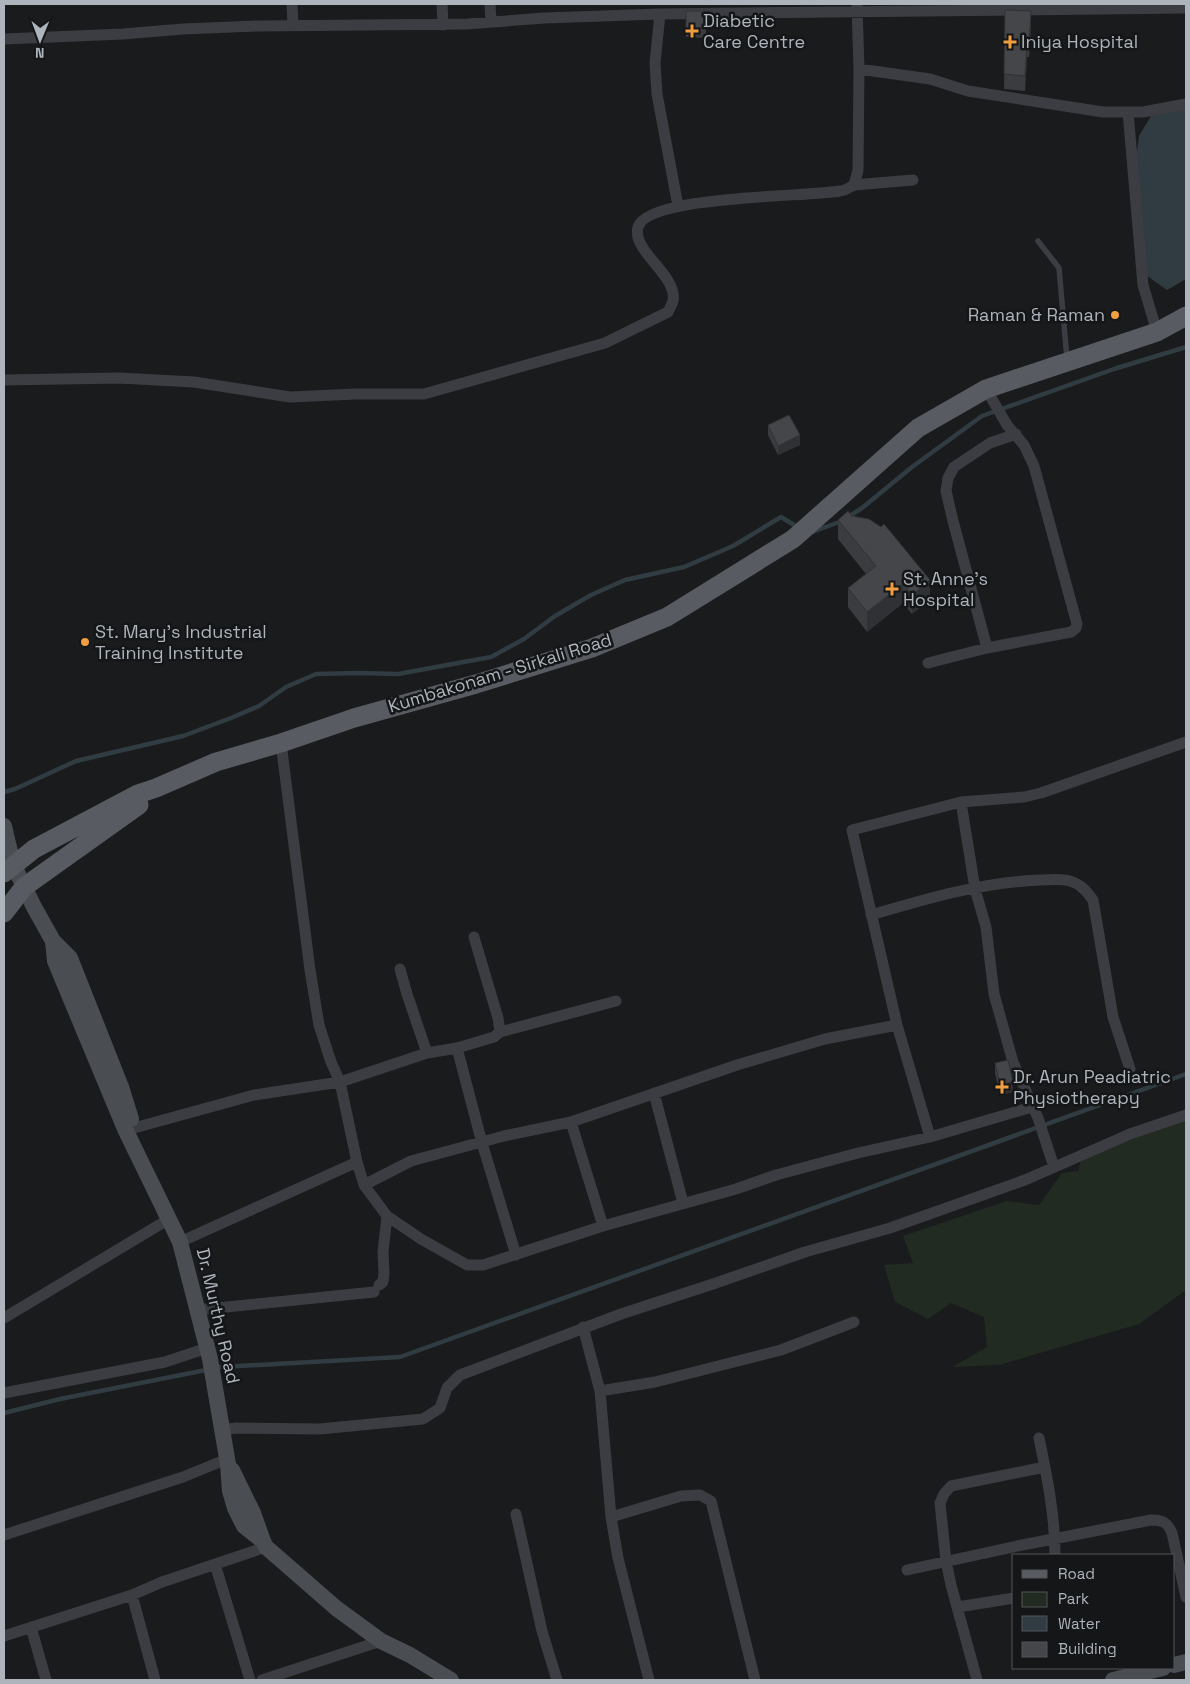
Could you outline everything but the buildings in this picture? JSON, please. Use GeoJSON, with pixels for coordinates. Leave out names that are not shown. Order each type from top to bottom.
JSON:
{"type":"FeatureCollection","features":[{"type":"Feature","properties":{"kind":"main road","name":"Kumbakonam - Sirkali Road"},"geometry":{"type":"LineString","coordinates":[[8,869],[34,848],[138,794],[216,762],[281,743],[354,718],[476,684],[592,648],[667,617],[793,539],[918,428],[986,389],[1157,332],[1186,316]]}},
{"type":"Feature","properties":{"kind":"main road","name":"Kumbakonam - Sirkali Road"},"geometry":{"type":"LineString","coordinates":[[4,913],[24,888],[143,802],[156,788]]}},
{"type":"Feature","properties":{"kind":"main road","name":"Dr. Murthy Road"},"geometry":{"type":"LineString","coordinates":[[4,826],[8,869],[24,888],[53,941],[70,958],[121,1088],[151,1183]]}},
{"type":"Feature","properties":{"kind":"main road","name":"Dr. Murthy Road"},"geometry":{"type":"LineString","coordinates":[[53,941],[55,961],[125,1129],[180,1242],[208,1354],[227,1461],[259,1526],[264,1544]]}},
{"type":"Feature","properties":{"kind":"main road"},"geometry":{"type":"LineString","coordinates":[[264,1544],[336,1608],[381,1641],[410,1655],[451,1680]]}},
{"type":"Feature","properties":{"kind":"main road"},"geometry":{"type":"LineString","coordinates":[[1113,1680],[1159,1669]]}},
{"type":"Feature","properties":{"kind":"street"},"geometry":{"type":"LineString","coordinates":[[292,4],[293,25]]}},
{"type":"Feature","properties":{"kind":"street"},"geometry":{"type":"LineString","coordinates":[[442,4],[442,25]]}},
{"type":"Feature","properties":{"kind":"street"},"geometry":{"type":"LineString","coordinates":[[490,4],[491,22]]}},
{"type":"Feature","properties":{"kind":"street"},"geometry":{"type":"LineString","coordinates":[[4,38],[293,25],[442,25],[660,14],[857,8],[1186,8]]}},
{"type":"Feature","properties":{"kind":"street"},"geometry":{"type":"LineString","coordinates":[[854,185],[858,170],[859,69],[857,8]]}},
{"type":"Feature","properties":{"kind":"street"},"geometry":{"type":"LineString","coordinates":[[660,14],[655,64],[657,94],[678,206]]}},
{"type":"Feature","properties":{"kind":"street"},"geometry":{"type":"LineString","coordinates":[[859,69],[930,79],[968,91],[1103,112],[1144,112],[1186,104]]}},
{"type":"Feature","properties":{"kind":"street"},"geometry":{"type":"LineString","coordinates":[[1128,112],[1142,286],[1157,332]]}},
{"type":"Feature","properties":{"kind":"street"},"geometry":{"type":"LineString","coordinates":[[4,380],[119,378],[194,382],[290,397],[356,394],[424,394],[605,343],[668,312],[673,300],[671,286],[639,240],[638,228],[644,218],[678,206],[774,195],[842,191],[854,185],[913,180]]}},
{"type":"Feature","properties":{"kind":"street"},"geometry":{"type":"LineString","coordinates":[[928,664],[987,648],[1071,632],[1076,628],[1077,624],[1034,466],[1024,445],[1012,430],[986,389]]}},
{"type":"Feature","properties":{"kind":"street"},"geometry":{"type":"LineString","coordinates":[[987,648],[946,491],[948,478],[954,468],[1012,430]]}},
{"type":"Feature","properties":{"kind":"street"},"geometry":{"type":"LineString","coordinates":[[930,1137],[897,1025],[852,830],[960,802],[1041,794],[1186,742]]}},
{"type":"Feature","properties":{"kind":"street"},"geometry":{"type":"LineString","coordinates":[[281,743],[310,970],[319,1025],[330,1062],[340,1082],[357,1162],[364,1185],[386,1216],[421,1239],[467,1265],[483,1265],[603,1226],[736,1189],[776,1175],[858,1153],[930,1137],[1032,1107]]}},
{"type":"Feature","properties":{"kind":"street"},"geometry":{"type":"LineString","coordinates":[[960,802],[975,889],[986,927],[994,994],[1013,1062],[1038,1118],[1054,1167]]}},
{"type":"Feature","properties":{"kind":"street"},"geometry":{"type":"LineString","coordinates":[[871,915],[923,900],[1023,881],[1056,879],[1070,881],[1084,888],[1093,900],[1113,1017],[1130,1068]]}},
{"type":"Feature","properties":{"kind":"street"},"geometry":{"type":"LineString","coordinates":[[474,937],[498,1018],[500,1032]]}},
{"type":"Feature","properties":{"kind":"street"},"geometry":{"type":"LineString","coordinates":[[400,968],[406,994],[427,1053]]}},
{"type":"Feature","properties":{"kind":"street"},"geometry":{"type":"LineString","coordinates":[[134,1128],[254,1095],[340,1082],[427,1053],[457,1048],[494,1037],[500,1032],[616,1001]]}},
{"type":"Feature","properties":{"kind":"street"},"geometry":{"type":"LineString","coordinates":[[364,1185],[411,1161],[504,1136],[571,1122],[737,1065],[826,1040],[897,1025]]}},
{"type":"Feature","properties":{"kind":"street"},"geometry":{"type":"LineString","coordinates":[[457,1048],[482,1143],[516,1255]]}},
{"type":"Feature","properties":{"kind":"street"},"geometry":{"type":"LineString","coordinates":[[654,1093],[682,1203]]}},
{"type":"Feature","properties":{"kind":"street"},"geometry":{"type":"LineString","coordinates":[[222,1430],[236,1428],[320,1429],[423,1419],[440,1408],[447,1388],[460,1375],[583,1327],[805,1252],[890,1228],[1025,1180],[1130,1134],[1186,1115]]}},
{"type":"Feature","properties":{"kind":"street"},"geometry":{"type":"LineString","coordinates":[[571,1122],[603,1226]]}},
{"type":"Feature","properties":{"kind":"street"},"geometry":{"type":"LineString","coordinates":[[180,1242],[357,1162]]}},
{"type":"Feature","properties":{"kind":"street"},"geometry":{"type":"LineString","coordinates":[[197,1310],[377,1289],[383,1282],[386,1216]]}},
{"type":"Feature","properties":{"kind":"street"},"geometry":{"type":"LineString","coordinates":[[4,1318],[169,1219]]}},
{"type":"Feature","properties":{"kind":"street"},"geometry":{"type":"LineString","coordinates":[[600,1391],[655,1382],[781,1350],[854,1322]]}},
{"type":"Feature","properties":{"kind":"street"},"geometry":{"type":"LineString","coordinates":[[583,1327],[600,1391],[611,1517],[618,1558],[649,1680]]}},
{"type":"Feature","properties":{"kind":"street"},"geometry":{"type":"LineString","coordinates":[[4,1393],[208,1354]]}},
{"type":"Feature","properties":{"kind":"street"},"geometry":{"type":"LineString","coordinates":[[1039,1438],[1045,1467],[1055,1540],[1055,1554]]}},
{"type":"Feature","properties":{"kind":"street"},"geometry":{"type":"LineString","coordinates":[[4,1535],[227,1461]]}},
{"type":"Feature","properties":{"kind":"street"},"geometry":{"type":"LineString","coordinates":[[978,1680],[951,1585],[946,1561],[940,1503],[944,1494],[951,1486],[1045,1467]]}},
{"type":"Feature","properties":{"kind":"street"},"geometry":{"type":"LineString","coordinates":[[611,1517],[681,1496],[700,1495],[711,1501],[755,1680]]}},
{"type":"Feature","properties":{"kind":"street"},"geometry":{"type":"LineString","coordinates":[[516,1514],[542,1631],[557,1680]]}},
{"type":"Feature","properties":{"kind":"street"},"geometry":{"type":"LineString","coordinates":[[907,1570],[1016,1546],[1151,1520],[1162,1520],[1168,1524],[1172,1532],[1186,1596]]}},
{"type":"Feature","properties":{"kind":"street"},"geometry":{"type":"LineString","coordinates":[[4,1636],[132,1595],[264,1544]]}},
{"type":"Feature","properties":{"kind":"street"},"geometry":{"type":"LineString","coordinates":[[215,1564],[250,1680]]}},
{"type":"Feature","properties":{"kind":"street"},"geometry":{"type":"LineString","coordinates":[[132,1595],[155,1680]]}},
{"type":"Feature","properties":{"kind":"street"},"geometry":{"type":"LineString","coordinates":[[958,1607],[1012,1598]]}},
{"type":"Feature","properties":{"kind":"street"},"geometry":{"type":"LineString","coordinates":[[31,1627],[46,1680]]}},
{"type":"Feature","properties":{"kind":"street"},"geometry":{"type":"LineString","coordinates":[[262,1680],[381,1641]]}},
{"type":"Feature","properties":{"kind":"lane"},"geometry":{"type":"LineString","coordinates":[[1038,241],[1059,268],[1068,361]]}},
{"type":"Feature","properties":{"kind":"green space"},"geometry":{"type":"Polygon","coordinates":[[[1186,1117],[1186,1290],[1139,1324],[999,1365],[952,1367],[987,1347],[984,1317],[951,1303],[928,1319],[895,1302],[884,1265],[913,1263],[903,1236],[1007,1201],[1039,1205],[1062,1173],[1078,1171],[1081,1160],[1186,1117]]]}},
{"type":"Feature","properties":{"kind":"water"},"geometry":{"type":"Polygon","coordinates":[[[1186,108],[1186,279],[1167,290],[1146,275],[1134,175],[1139,136],[1151,116],[1186,108]]]}},
{"type":"Feature","properties":{"kind":"waterway"},"geometry":{"type":"LineString","coordinates":[[848,517],[982,416],[1114,369],[1186,347]]}},
{"type":"Feature","properties":{"kind":"waterway"},"geometry":{"type":"LineString","coordinates":[[4,792],[15,789],[76,761],[183,736],[231,718],[259,706],[286,687],[316,674],[398,674],[491,657],[524,639],[555,616],[591,595],[625,580],[684,567],[733,546],[781,517],[799,528]]}},
{"type":"Feature","properties":{"kind":"waterway"},"geometry":{"type":"LineString","coordinates":[[812,532],[842,521]]}},
{"type":"Feature","properties":{"kind":"waterway"},"geometry":{"type":"LineString","coordinates":[[4,1413],[60,1399],[221,1367],[400,1357],[1186,1074]]}},
{"type":"Feature","properties":{"kind":"place","name":"Diabetic Care Centre"},"geometry":{"type":"Point","coordinates":[692,31]}},
{"type":"Feature","properties":{"kind":"place","name":"Iniya Hospital"},"geometry":{"type":"Point","coordinates":[1010,42]}},
{"type":"Feature","properties":{"kind":"place","name":"Raman & Raman"},"geometry":{"type":"Point","coordinates":[1115,315]}},
{"type":"Feature","properties":{"kind":"place","name":"St. Anne's Hospital"},"geometry":{"type":"Point","coordinates":[892,589]}},
{"type":"Feature","properties":{"kind":"place","name":"St. Mary's Industrial Training Institute"},"geometry":{"type":"Point","coordinates":[85,642]}},
{"type":"Feature","properties":{"kind":"place","name":"Dr. Arun Peadiatric Physiotherapy"},"geometry":{"type":"Point","coordinates":[1002,1087]}}]}
